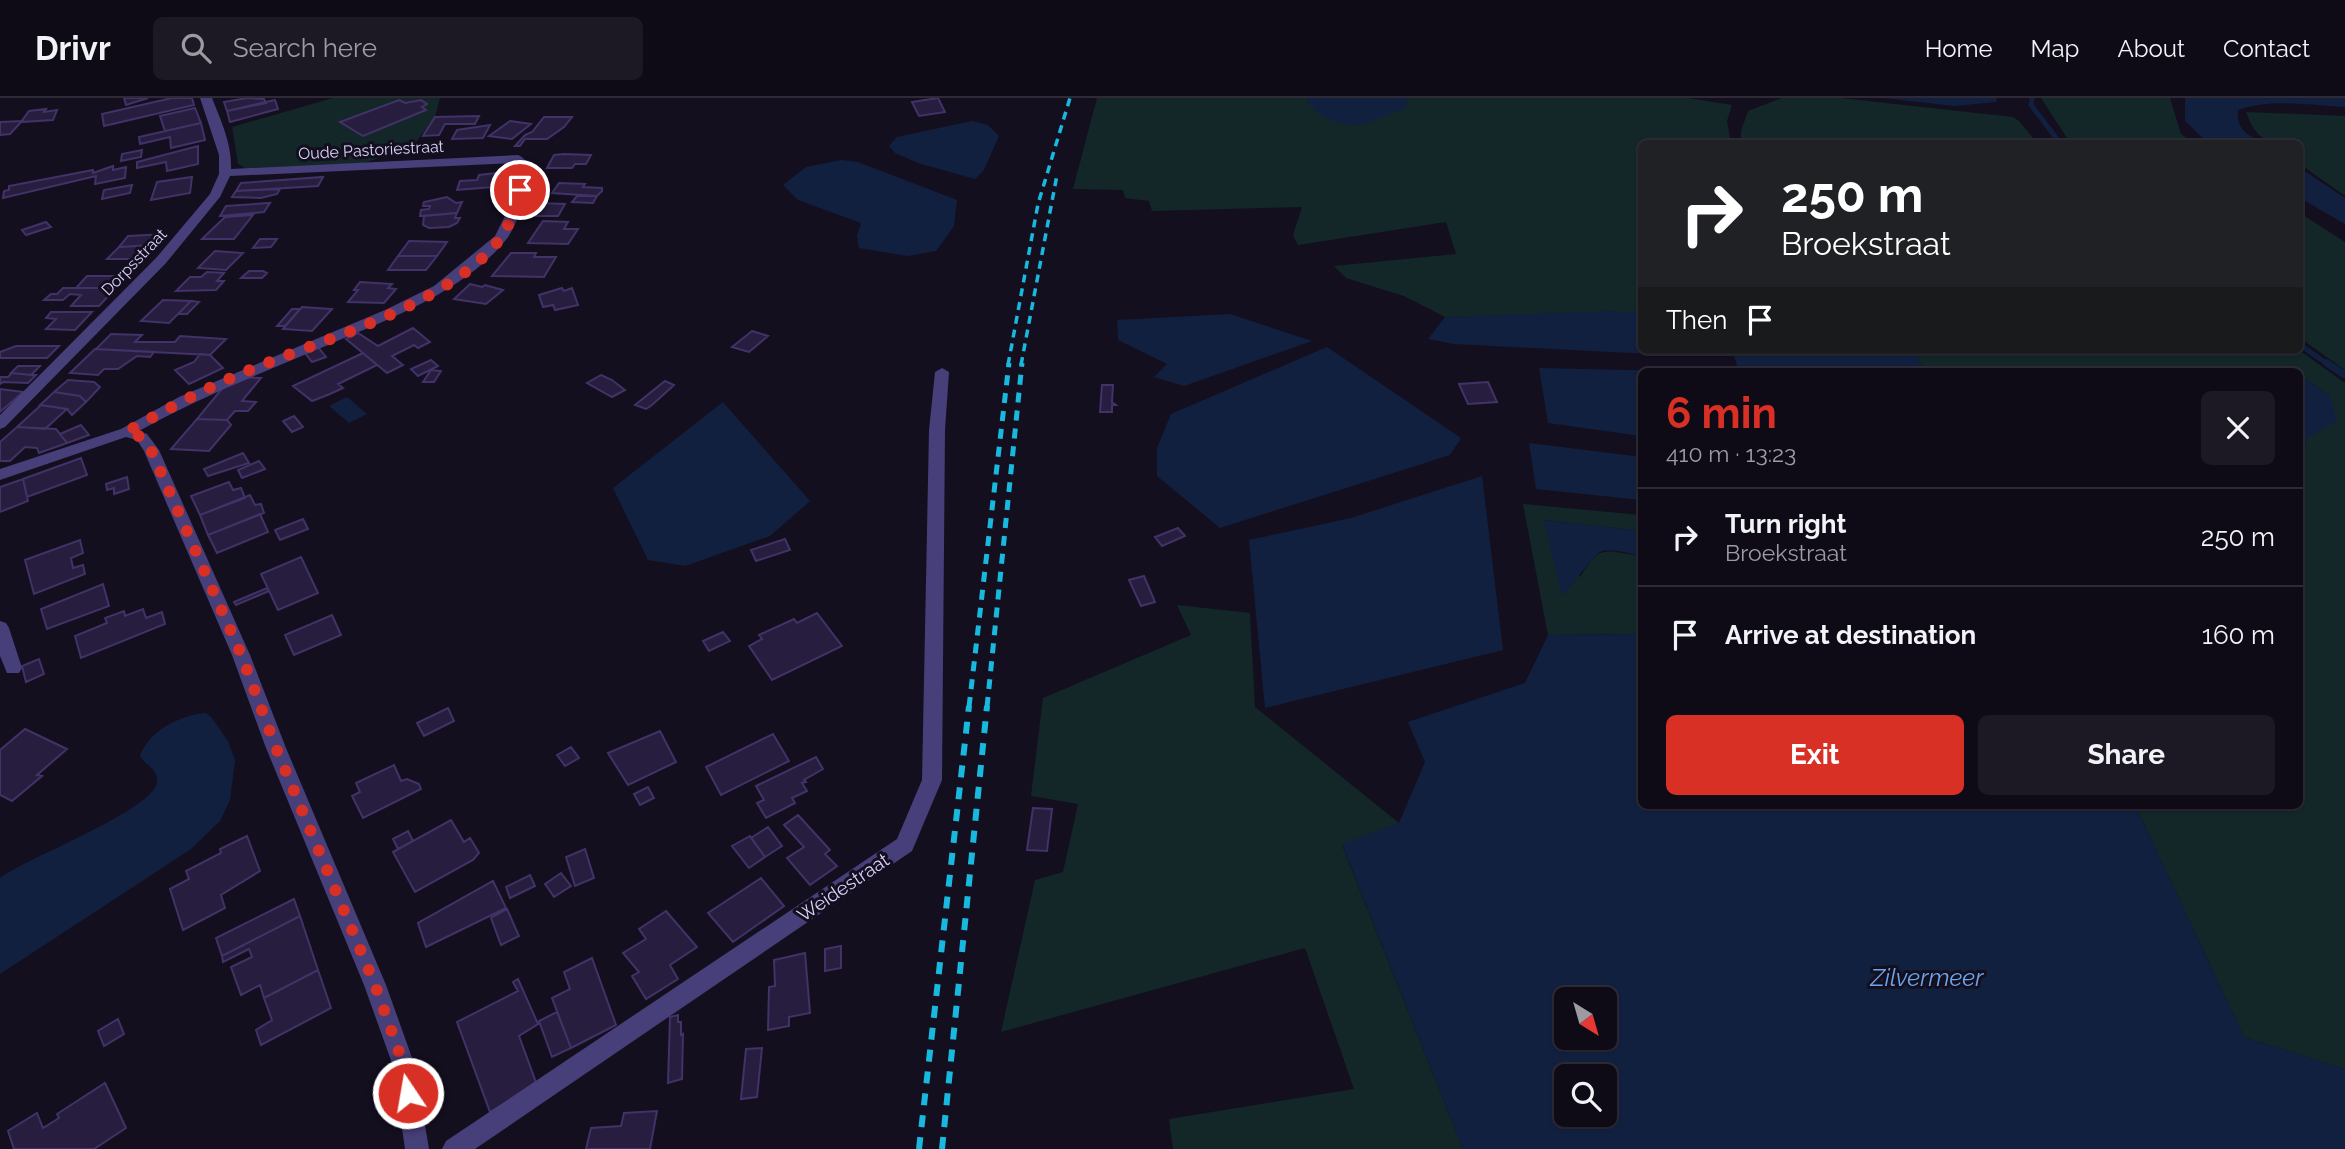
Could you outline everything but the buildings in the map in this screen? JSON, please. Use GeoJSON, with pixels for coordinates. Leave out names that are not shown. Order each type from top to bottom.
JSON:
{"type":"FeatureCollection","features":[{"type":"Feature","properties":{"kind":"street"},"geometry":{"type":"LineString","coordinates":[[205,98],[219,127],[225,170]]}},
{"type":"Feature","properties":{"kind":"street","name":"Oude Pastoriestraat"},"geometry":{"type":"LineString","coordinates":[[126,432],[184,400],[245,372],[390,313],[460,275],[500,238],[516,206],[524,173],[518,159],[225,170]]}},
{"type":"Feature","properties":{"kind":"street","name":"Dorpsstraat"},"geometry":{"type":"LineString","coordinates":[[0,424],[187,233],[219,193],[225,170]]}},
{"type":"Feature","properties":{"kind":"street","name":"Weidestraat"},"geometry":{"type":"LineString","coordinates":[[454,1149],[905,845],[932,780],[937,430],[942,372]]}},
{"type":"Feature","properties":{"kind":"street"},"geometry":{"type":"LineString","coordinates":[[0,475],[126,432],[142,437],[151,450],[241,654],[276,748],[385,1014],[404,1066],[417,1149]]}},
{"type":"Feature","properties":{"kind":"street"},"geometry":{"type":"LineString","coordinates":[[0,628],[13,668]]}},
{"type":"Feature","properties":{"kind":"green space"},"geometry":{"type":"Polygon","coordinates":[[[333,98],[440,98],[435,117],[413,146],[359,165],[247,169],[238,164],[232,127],[333,98]]]}},
{"type":"Feature","properties":{"kind":"green space"},"geometry":{"type":"Polygon","coordinates":[[[1097,98],[1307,98],[1309,103],[1405,108],[1408,98],[1688,98],[1732,105],[1727,121],[1730,140],[1638,140],[1638,312],[1445,317],[1404,296],[1346,278],[1334,266],[1456,254],[1446,222],[1298,245],[1293,235],[1302,207],[1152,211],[1149,201],[1125,198],[1123,190],[1073,189],[1097,98]]]}},
{"type":"Feature","properties":{"kind":"green space"},"geometry":{"type":"Polygon","coordinates":[[[1782,98],[1841,98],[2013,117],[2035,140],[1741,140],[1741,131],[1748,111],[1782,98]]]}},
{"type":"Feature","properties":{"kind":"green space"},"geometry":{"type":"Polygon","coordinates":[[[2041,98],[2170,98],[2181,134],[2190,140],[2071,140],[2041,98]]]}},
{"type":"Feature","properties":{"kind":"green space"},"geometry":{"type":"Polygon","coordinates":[[[2246,112],[2345,116],[2345,196],[2303,166],[2303,140],[2268,140],[2255,130],[2246,112]]]}},
{"type":"Feature","properties":{"kind":"green space"},"geometry":{"type":"Polygon","coordinates":[[[2303,215],[2345,242],[2345,370],[2303,340],[2303,215]]]}},
{"type":"Feature","properties":{"kind":"green space"},"geometry":{"type":"Polygon","coordinates":[[[2303,353],[2345,383],[2345,1069],[2244,1037],[2137,809],[2303,809],[2303,456],[2306,439],[2330,396],[2303,377],[2303,368],[1924,368],[1915,354],[2303,353]]]}},
{"type":"Feature","properties":{"kind":"green space"},"geometry":{"type":"Polygon","coordinates":[[[1523,504],[1638,515],[1638,531],[1544,520],[1580,577],[1593,559],[1604,552],[1638,556],[1638,634],[1548,635],[1523,504]]]}},
{"type":"Feature","properties":{"kind":"green space"},"geometry":{"type":"Polygon","coordinates":[[[1177,605],[1250,613],[1255,707],[1399,823],[1342,845],[1463,1149],[1173,1149],[1169,1119],[1354,1089],[1305,948],[1001,1032],[1035,880],[1063,872],[1078,804],[1031,796],[1043,698],[1191,635],[1177,605]]]}},
{"type":"Feature","properties":{"kind":"water"},"geometry":{"type":"Polygon","coordinates":[[[1307,98],[1408,98],[1405,108],[1370,122],[1351,125],[1321,115],[1307,98]]]}},
{"type":"Feature","properties":{"kind":"water"},"geometry":{"type":"Polygon","coordinates":[[[1884,98],[1997,98],[1996,102],[1954,106],[1884,98]]]}},
{"type":"Feature","properties":{"kind":"water"},"geometry":{"type":"Polygon","coordinates":[[[2185,98],[2345,98],[2345,107],[2290,103],[2263,104],[2238,110],[2241,126],[2256,140],[2205,140],[2185,121],[2185,98]]]}},
{"type":"Feature","properties":{"kind":"water"},"geometry":{"type":"Polygon","coordinates":[[[972,121],[988,125],[999,136],[984,170],[975,179],[918,163],[895,153],[889,146],[897,137],[972,121]]]}},
{"type":"Feature","properties":{"kind":"water"},"geometry":{"type":"Polygon","coordinates":[[[841,160],[858,162],[957,200],[954,226],[936,251],[907,256],[859,248],[857,236],[861,223],[798,200],[783,185],[806,167],[841,160]]]}},
{"type":"Feature","properties":{"kind":"water"},"geometry":{"type":"Polygon","coordinates":[[[2303,170],[2345,198],[2345,224],[2303,200],[2303,170]]]}},
{"type":"Feature","properties":{"kind":"water"},"geometry":{"type":"Polygon","coordinates":[[[1638,312],[1638,353],[1454,344],[1428,339],[1445,317],[1638,312]]]}},
{"type":"Feature","properties":{"kind":"water"},"geometry":{"type":"Polygon","coordinates":[[[1230,314],[1312,341],[1184,386],[1154,377],[1167,364],[1118,340],[1117,320],[1230,314]]]}},
{"type":"Feature","properties":{"kind":"water"},"geometry":{"type":"Polygon","coordinates":[[[1327,347],[1461,438],[1450,455],[1220,528],[1157,476],[1157,448],[1171,414],[1327,347]]]}},
{"type":"Feature","properties":{"kind":"water"},"geometry":{"type":"Polygon","coordinates":[[[1651,354],[1693,354],[1690,356],[1651,354]]]}},
{"type":"Feature","properties":{"kind":"water"},"geometry":{"type":"Polygon","coordinates":[[[1733,354],[1915,354],[1924,368],[1738,368],[1733,354]]]}},
{"type":"Feature","properties":{"kind":"water"},"geometry":{"type":"Polygon","coordinates":[[[1539,368],[1638,370],[1638,436],[1548,423],[1539,368]]]}},
{"type":"Feature","properties":{"kind":"water"},"geometry":{"type":"Polygon","coordinates":[[[2303,377],[2330,396],[2337,421],[2306,439],[2303,456],[2303,377]]]}},
{"type":"Feature","properties":{"kind":"water"},"geometry":{"type":"Polygon","coordinates":[[[347,397],[367,414],[349,423],[329,406],[347,397]]]}},
{"type":"Feature","properties":{"kind":"water"},"geometry":{"type":"Polygon","coordinates":[[[723,402],[810,501],[770,536],[685,566],[648,560],[613,488],[723,402]]]}},
{"type":"Feature","properties":{"kind":"water"},"geometry":{"type":"Polygon","coordinates":[[[1529,443],[1638,457],[1638,500],[1536,489],[1529,443]]]}},
{"type":"Feature","properties":{"kind":"water"},"geometry":{"type":"Polygon","coordinates":[[[1482,476],[1503,650],[1265,708],[1249,540],[1351,518],[1482,476]]]}},
{"type":"Feature","properties":{"kind":"water"},"geometry":{"type":"Polygon","coordinates":[[[1544,520],[1638,531],[1638,555],[1602,551],[1562,596],[1544,520]]]}},
{"type":"Feature","properties":{"kind":"water","name":"Zilvermeer"},"geometry":{"type":"Polygon","coordinates":[[[1638,634],[1638,809],[2137,809],[2244,1037],[2345,1069],[2345,1149],[1463,1149],[1342,844],[1399,823],[1425,762],[1408,722],[1525,683],[1548,635],[1638,634]]]}},
{"type":"Feature","properties":{"kind":"water"},"geometry":{"type":"Polygon","coordinates":[[[206,713],[228,741],[235,760],[230,800],[220,821],[191,849],[0,974],[0,878],[136,805],[151,792],[157,781],[153,770],[140,756],[144,747],[158,731],[167,726],[186,717],[206,713]]]}},
{"type":"Feature","properties":{"kind":"waterway"},"geometry":{"type":"LineString","coordinates":[[2032,98],[2031,105],[2058,140]]}},
{"type":"Feature","properties":{"kind":"waterway"},"geometry":{"type":"LineString","coordinates":[[2303,347],[2329,365]]}},
{"type":"Feature","properties":{"kind":"waterway"},"geometry":{"type":"LineString","coordinates":[[2327,363],[2345,375]]}},
{"type":"Feature","properties":{"kind":"railway"},"geometry":{"type":"LineString","coordinates":[[1008,365],[1038,204],[1070,98]]}},
{"type":"Feature","properties":{"kind":"railway"},"geometry":{"type":"LineString","coordinates":[[1021,365],[1057,175]]}},
{"type":"Feature","properties":{"kind":"railway"},"geometry":{"type":"LineString","coordinates":[[969,707],[1009,363]]}},
{"type":"Feature","properties":{"kind":"railway"},"geometry":{"type":"LineString","coordinates":[[987,707],[1022,363]]}},
{"type":"Feature","properties":{"kind":"railway"},"geometry":{"type":"LineString","coordinates":[[919,1149],[969,706]]}},
{"type":"Feature","properties":{"kind":"railway"},"geometry":{"type":"LineString","coordinates":[[942,1149],[987,706]]}},
{"type":"Feature","properties":{"kind":"route"},"geometry":{"type":"LineString","coordinates":[[408,1093],[404,1066],[375,985],[276,748],[241,654],[151,450],[142,437],[126,432],[184,400],[245,372],[390,313],[439,289],[460,275],[500,238],[516,206],[520,190]]}}]}
